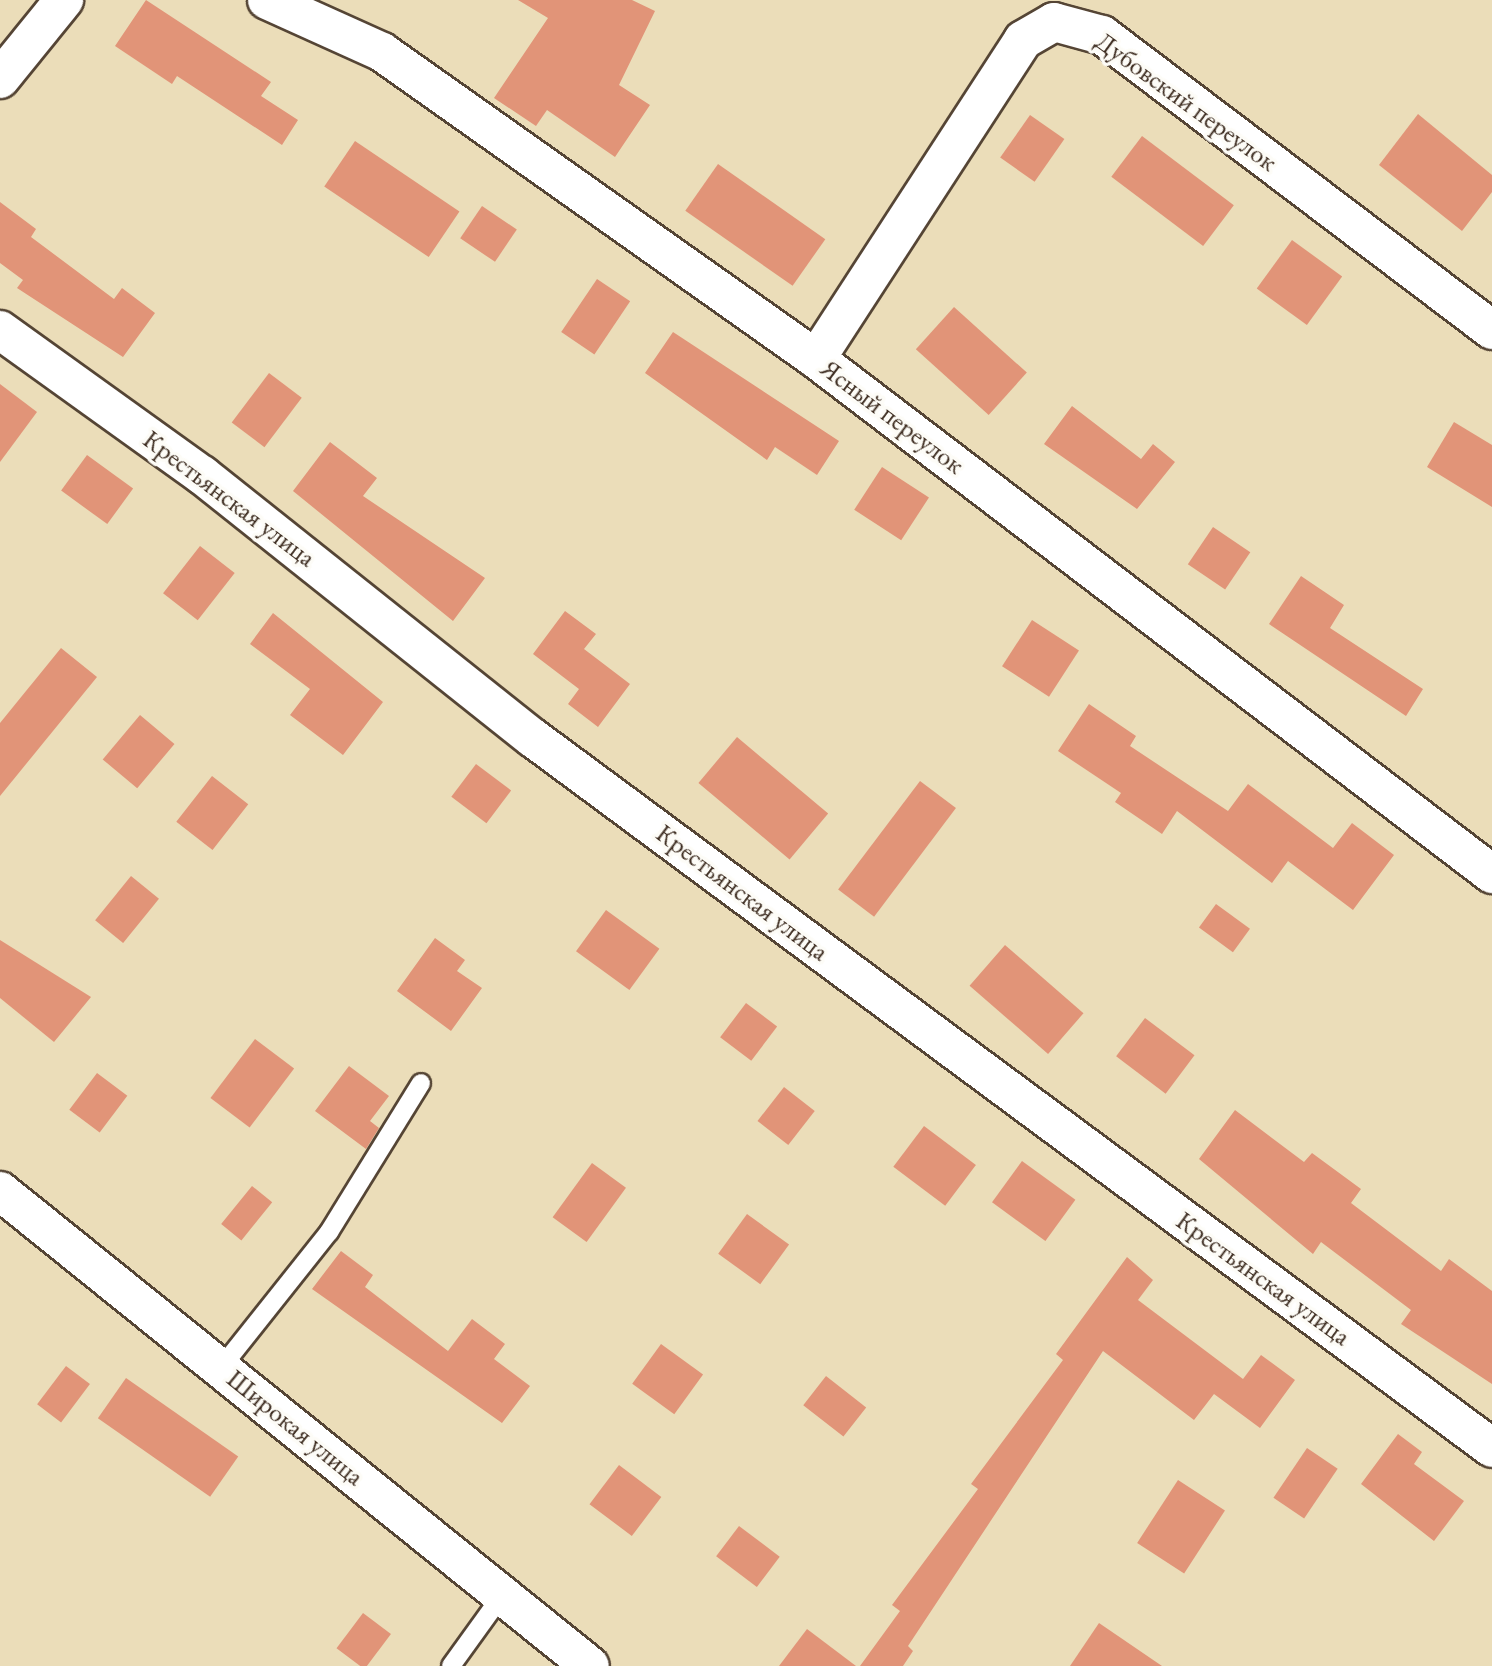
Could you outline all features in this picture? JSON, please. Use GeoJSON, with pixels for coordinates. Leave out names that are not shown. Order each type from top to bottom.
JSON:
{"type":"FeatureCollection","features":[{"type":"Feature","properties":{"kind":"street"},"geometry":{"type":"LineString","coordinates":[[0,79],[64,0]]}},
{"type":"Feature","properties":{"kind":"street","name":"Ясный переулок"},"geometry":{"type":"LineString","coordinates":[[267,0],[382,52],[816,359],[1492,874]]}},
{"type":"Feature","properties":{"kind":"street","name":"Дубовский переулок"},"geometry":{"type":"LineString","coordinates":[[816,359],[1023,40],[1054,22],[1102,35],[1492,330]]}},
{"type":"Feature","properties":{"kind":"street","name":"Крестьянская улица"},"geometry":{"type":"LineString","coordinates":[[0,330],[202,475],[533,738],[1492,1448]]}},
{"type":"Feature","properties":{"kind":"street","name":"Широкая улица"},"geometry":{"type":"LineString","coordinates":[[0,1191],[590,1666]]}},
{"type":"Feature","properties":{"kind":"lane"},"geometry":{"type":"LineString","coordinates":[[220,1369],[329,1232],[421,1083]]}},
{"type":"Feature","properties":{"kind":"lane"},"geometry":{"type":"LineString","coordinates":[[451,1666],[503,1594]]}},
{"type":"Feature","properties":{"kind":"building"},"geometry":{"type":"Polygon","coordinates":[[[146,0],[271,82],[261,96],[298,120],[282,145],[177,76],[172,84],[115,46],[146,0]]]}},
{"type":"Feature","properties":{"kind":"building"},"geometry":{"type":"Polygon","coordinates":[[[518,0],[632,0],[655,11],[619,85],[650,105],[615,157],[547,110],[536,126],[494,98],[548,18],[518,0]]]}},
{"type":"Feature","properties":{"kind":"building"},"geometry":{"type":"Polygon","coordinates":[[[1418,114],[1492,175],[1492,192],[1462,231],[1379,165],[1418,114]]]}},
{"type":"Feature","properties":{"kind":"building"},"geometry":{"type":"Polygon","coordinates":[[[1030,115],[1064,139],[1035,182],[1000,158],[1030,115]]]}},
{"type":"Feature","properties":{"kind":"building"},"geometry":{"type":"Polygon","coordinates":[[[1142,136],[1234,205],[1203,246],[1111,177],[1142,136]]]}},
{"type":"Feature","properties":{"kind":"building"},"geometry":{"type":"Polygon","coordinates":[[[355,141],[459,211],[429,257],[324,187],[355,141]]]}},
{"type":"Feature","properties":{"kind":"building"},"geometry":{"type":"Polygon","coordinates":[[[718,164],[825,239],[793,286],[685,211],[718,164]]]}},
{"type":"Feature","properties":{"kind":"building"},"geometry":{"type":"Polygon","coordinates":[[[0,202],[36,229],[31,237],[114,299],[122,288],[155,313],[123,357],[17,288],[23,280],[0,263],[0,202]]]}},
{"type":"Feature","properties":{"kind":"building"},"geometry":{"type":"Polygon","coordinates":[[[482,206],[517,229],[495,262],[460,238],[482,206]]]}},
{"type":"Feature","properties":{"kind":"building"},"geometry":{"type":"Polygon","coordinates":[[[1292,240],[1342,276],[1307,325],[1257,289],[1292,240]]]}},
{"type":"Feature","properties":{"kind":"building"},"geometry":{"type":"Polygon","coordinates":[[[597,279],[630,301],[594,354],[561,332],[597,279]]]}},
{"type":"Feature","properties":{"kind":"building"},"geometry":{"type":"Polygon","coordinates":[[[954,307],[1027,373],[989,415],[916,349],[954,307]]]}},
{"type":"Feature","properties":{"kind":"building"},"geometry":{"type":"Polygon","coordinates":[[[673,332],[839,441],[817,475],[775,447],[767,460],[645,373],[673,332]]]}},
{"type":"Feature","properties":{"kind":"building"},"geometry":{"type":"Polygon","coordinates":[[[269,373],[302,398],[264,447],[232,423],[269,373]]]}},
{"type":"Feature","properties":{"kind":"building"},"geometry":{"type":"Polygon","coordinates":[[[0,384],[37,412],[0,462],[0,384]]]}},
{"type":"Feature","properties":{"kind":"building"},"geometry":{"type":"Polygon","coordinates":[[[1072,406],[1141,459],[1153,444],[1175,462],[1137,509],[1044,444],[1072,406]]]}},
{"type":"Feature","properties":{"kind":"building"},"geometry":{"type":"Polygon","coordinates":[[[1454,422],[1492,445],[1492,507],[1427,467],[1454,422]]]}},
{"type":"Feature","properties":{"kind":"building"},"geometry":{"type":"Polygon","coordinates":[[[330,442],[377,478],[363,496],[485,578],[453,621],[293,491],[330,442]]]}},
{"type":"Feature","properties":{"kind":"building"},"geometry":{"type":"Polygon","coordinates":[[[87,455],[133,489],[107,524],[61,491],[87,455]]]}},
{"type":"Feature","properties":{"kind":"building"},"geometry":{"type":"Polygon","coordinates":[[[882,467],[929,497],[901,540],[854,510],[882,467]]]}},
{"type":"Feature","properties":{"kind":"building"},"geometry":{"type":"Polygon","coordinates":[[[1213,527],[1250,552],[1225,589],[1188,564],[1213,527]]]}},
{"type":"Feature","properties":{"kind":"building"},"geometry":{"type":"Polygon","coordinates":[[[200,546],[235,573],[198,620],[163,593],[200,546]]]}},
{"type":"Feature","properties":{"kind":"building"},"geometry":{"type":"Polygon","coordinates":[[[1301,576],[1344,605],[1330,628],[1423,689],[1406,716],[1269,624],[1301,576]]]}},
{"type":"Feature","properties":{"kind":"building"},"geometry":{"type":"Polygon","coordinates":[[[565,611],[596,634],[584,649],[630,684],[598,727],[568,704],[579,689],[533,654],[565,611]]]}},
{"type":"Feature","properties":{"kind":"building"},"geometry":{"type":"Polygon","coordinates":[[[273,613],[383,702],[343,755],[290,715],[310,689],[250,644],[273,613]]]}},
{"type":"Feature","properties":{"kind":"building"},"geometry":{"type":"Polygon","coordinates":[[[1032,620],[1079,650],[1049,697],[1002,666],[1032,620]]]}},
{"type":"Feature","properties":{"kind":"building"},"geometry":{"type":"Polygon","coordinates":[[[61,648],[97,677],[0,796],[0,723],[61,648]]]}},
{"type":"Feature","properties":{"kind":"building"},"geometry":{"type":"Polygon","coordinates":[[[1089,704],[1136,736],[1130,746],[1228,811],[1248,784],[1333,848],[1352,823],[1394,855],[1353,910],[1288,861],[1272,883],[1177,811],[1162,834],[1115,802],[1121,793],[1058,751],[1089,704]]]}},
{"type":"Feature","properties":{"kind":"building"},"geometry":{"type":"Polygon","coordinates":[[[140,715],[174,744],[137,788],[103,759],[140,715]]]}},
{"type":"Feature","properties":{"kind":"building"},"geometry":{"type":"Polygon","coordinates":[[[737,737],[828,813],[790,859],[698,783],[737,737]]]}},
{"type":"Feature","properties":{"kind":"building"},"geometry":{"type":"Polygon","coordinates":[[[476,764],[511,790],[486,823],[451,797],[476,764]]]}},
{"type":"Feature","properties":{"kind":"building"},"geometry":{"type":"Polygon","coordinates":[[[212,776],[248,804],[213,850],[176,822],[212,776]]]}},
{"type":"Feature","properties":{"kind":"building"},"geometry":{"type":"Polygon","coordinates":[[[920,781],[956,808],[874,917],[838,890],[920,781]]]}},
{"type":"Feature","properties":{"kind":"building"},"geometry":{"type":"Polygon","coordinates":[[[131,876],[159,899],[123,943],[95,920],[131,876]]]}},
{"type":"Feature","properties":{"kind":"building"},"geometry":{"type":"Polygon","coordinates":[[[1216,904],[1250,929],[1233,952],[1199,927],[1216,904]]]}},
{"type":"Feature","properties":{"kind":"building"},"geometry":{"type":"Polygon","coordinates":[[[606,910],[659,949],[629,990],[576,951],[606,910]]]}},
{"type":"Feature","properties":{"kind":"building"},"geometry":{"type":"Polygon","coordinates":[[[435,938],[465,960],[457,971],[482,988],[451,1031],[397,991],[435,938]]]}},
{"type":"Feature","properties":{"kind":"building"},"geometry":{"type":"Polygon","coordinates":[[[0,940],[91,997],[54,1042],[0,998],[0,940]]]}},
{"type":"Feature","properties":{"kind":"building"},"geometry":{"type":"Polygon","coordinates":[[[1005,945],[1083,1013],[1048,1054],[970,986],[1005,945]]]}},
{"type":"Feature","properties":{"kind":"building"},"geometry":{"type":"Polygon","coordinates":[[[746,1003],[777,1026],[751,1061],[720,1037],[746,1003]]]}},
{"type":"Feature","properties":{"kind":"building"},"geometry":{"type":"Polygon","coordinates":[[[1145,1018],[1195,1055],[1166,1094],[1116,1056],[1145,1018]]]}},
{"type":"Feature","properties":{"kind":"building"},"geometry":{"type":"Polygon","coordinates":[[[255,1039],[294,1068],[250,1128],[210,1098],[255,1039]]]}},
{"type":"Feature","properties":{"kind":"building"},"geometry":{"type":"Polygon","coordinates":[[[349,1066],[389,1096],[370,1121],[379,1128],[366,1149],[315,1111],[349,1066]]]}},
{"type":"Feature","properties":{"kind":"building"},"geometry":{"type":"Polygon","coordinates":[[[97,1073],[127,1096],[100,1133],[69,1110],[97,1073]]]}},
{"type":"Feature","properties":{"kind":"building"},"geometry":{"type":"Polygon","coordinates":[[[784,1087],[815,1111],[788,1145],[758,1121],[784,1087]]]}},
{"type":"Feature","properties":{"kind":"building"},"geometry":{"type":"Polygon","coordinates":[[[1235,1110],[1304,1162],[1312,1153],[1361,1189],[1351,1203],[1441,1271],[1449,1259],[1492,1291],[1492,1384],[1401,1324],[1411,1310],[1321,1242],[1313,1254],[1199,1159],[1235,1110]]]}},
{"type":"Feature","properties":{"kind":"building"},"geometry":{"type":"Polygon","coordinates":[[[924,1126],[976,1165],[945,1206],[893,1167],[924,1126]]]}},
{"type":"Feature","properties":{"kind":"building"},"geometry":{"type":"Polygon","coordinates":[[[1022,1161],[1075,1200],[1045,1241],[992,1202],[1022,1161]]]}},
{"type":"Feature","properties":{"kind":"building"},"geometry":{"type":"Polygon","coordinates":[[[592,1163],[626,1188],[587,1242],[553,1217],[592,1163]]]}},
{"type":"Feature","properties":{"kind":"building"},"geometry":{"type":"Polygon","coordinates":[[[252,1186],[272,1202],[241,1240],[221,1224],[252,1186]]]}},
{"type":"Feature","properties":{"kind":"building"},"geometry":{"type":"Polygon","coordinates":[[[747,1214],[789,1245],[760,1284],[718,1254],[747,1214]]]}},
{"type":"Feature","properties":{"kind":"building"},"geometry":{"type":"Polygon","coordinates":[[[341,1251],[373,1275],[365,1287],[448,1351],[472,1319],[505,1344],[494,1359],[530,1386],[502,1423],[312,1289],[341,1251]]]}},
{"type":"Feature","properties":{"kind":"building"},"geometry":{"type":"Polygon","coordinates":[[[1127,1257],[1153,1280],[1138,1300],[1243,1379],[1261,1355],[1295,1380],[1260,1428],[1214,1394],[1194,1420],[1103,1351],[908,1646],[913,1651],[903,1666],[860,1666],[900,1611],[892,1605],[978,1489],[971,1484],[1063,1360],[1056,1354],[1127,1257]]]}},
{"type":"Feature","properties":{"kind":"building"},"geometry":{"type":"Polygon","coordinates":[[[661,1344],[703,1375],[674,1414],[632,1384],[661,1344]]]}},
{"type":"Feature","properties":{"kind":"building"},"geometry":{"type":"Polygon","coordinates":[[[66,1366],[90,1384],[61,1422],[37,1404],[66,1366]]]}},
{"type":"Feature","properties":{"kind":"building"},"geometry":{"type":"Polygon","coordinates":[[[826,1376],[866,1407],[843,1437],[803,1405],[826,1376]]]}},
{"type":"Feature","properties":{"kind":"building"},"geometry":{"type":"Polygon","coordinates":[[[126,1378],[238,1457],[210,1497],[98,1418],[126,1378]]]}},
{"type":"Feature","properties":{"kind":"building"},"geometry":{"type":"Polygon","coordinates":[[[1398,1434],[1422,1452],[1414,1464],[1464,1501],[1434,1541],[1361,1484],[1398,1434]]]}},
{"type":"Feature","properties":{"kind":"building"},"geometry":{"type":"Polygon","coordinates":[[[1307,1448],[1338,1469],[1304,1518],[1273,1498],[1307,1448]]]}},
{"type":"Feature","properties":{"kind":"building"},"geometry":{"type":"Polygon","coordinates":[[[619,1465],[661,1497],[632,1536],[590,1504],[619,1465]]]}},
{"type":"Feature","properties":{"kind":"building"},"geometry":{"type":"Polygon","coordinates":[[[1178,1480],[1225,1510],[1184,1573],[1137,1543],[1178,1480]]]}},
{"type":"Feature","properties":{"kind":"building"},"geometry":{"type":"Polygon","coordinates":[[[739,1526],[780,1557],[757,1587],[716,1556],[739,1526]]]}},
{"type":"Feature","properties":{"kind":"building"},"geometry":{"type":"Polygon","coordinates":[[[363,1613],[391,1634],[367,1666],[360,1666],[337,1648],[363,1613]]]}},
{"type":"Feature","properties":{"kind":"building"},"geometry":{"type":"Polygon","coordinates":[[[1099,1623],[1162,1666],[1070,1666],[1099,1623]]]}},
{"type":"Feature","properties":{"kind":"building"},"geometry":{"type":"Polygon","coordinates":[[[807,1629],[856,1666],[779,1666],[807,1629]]]}}]}
